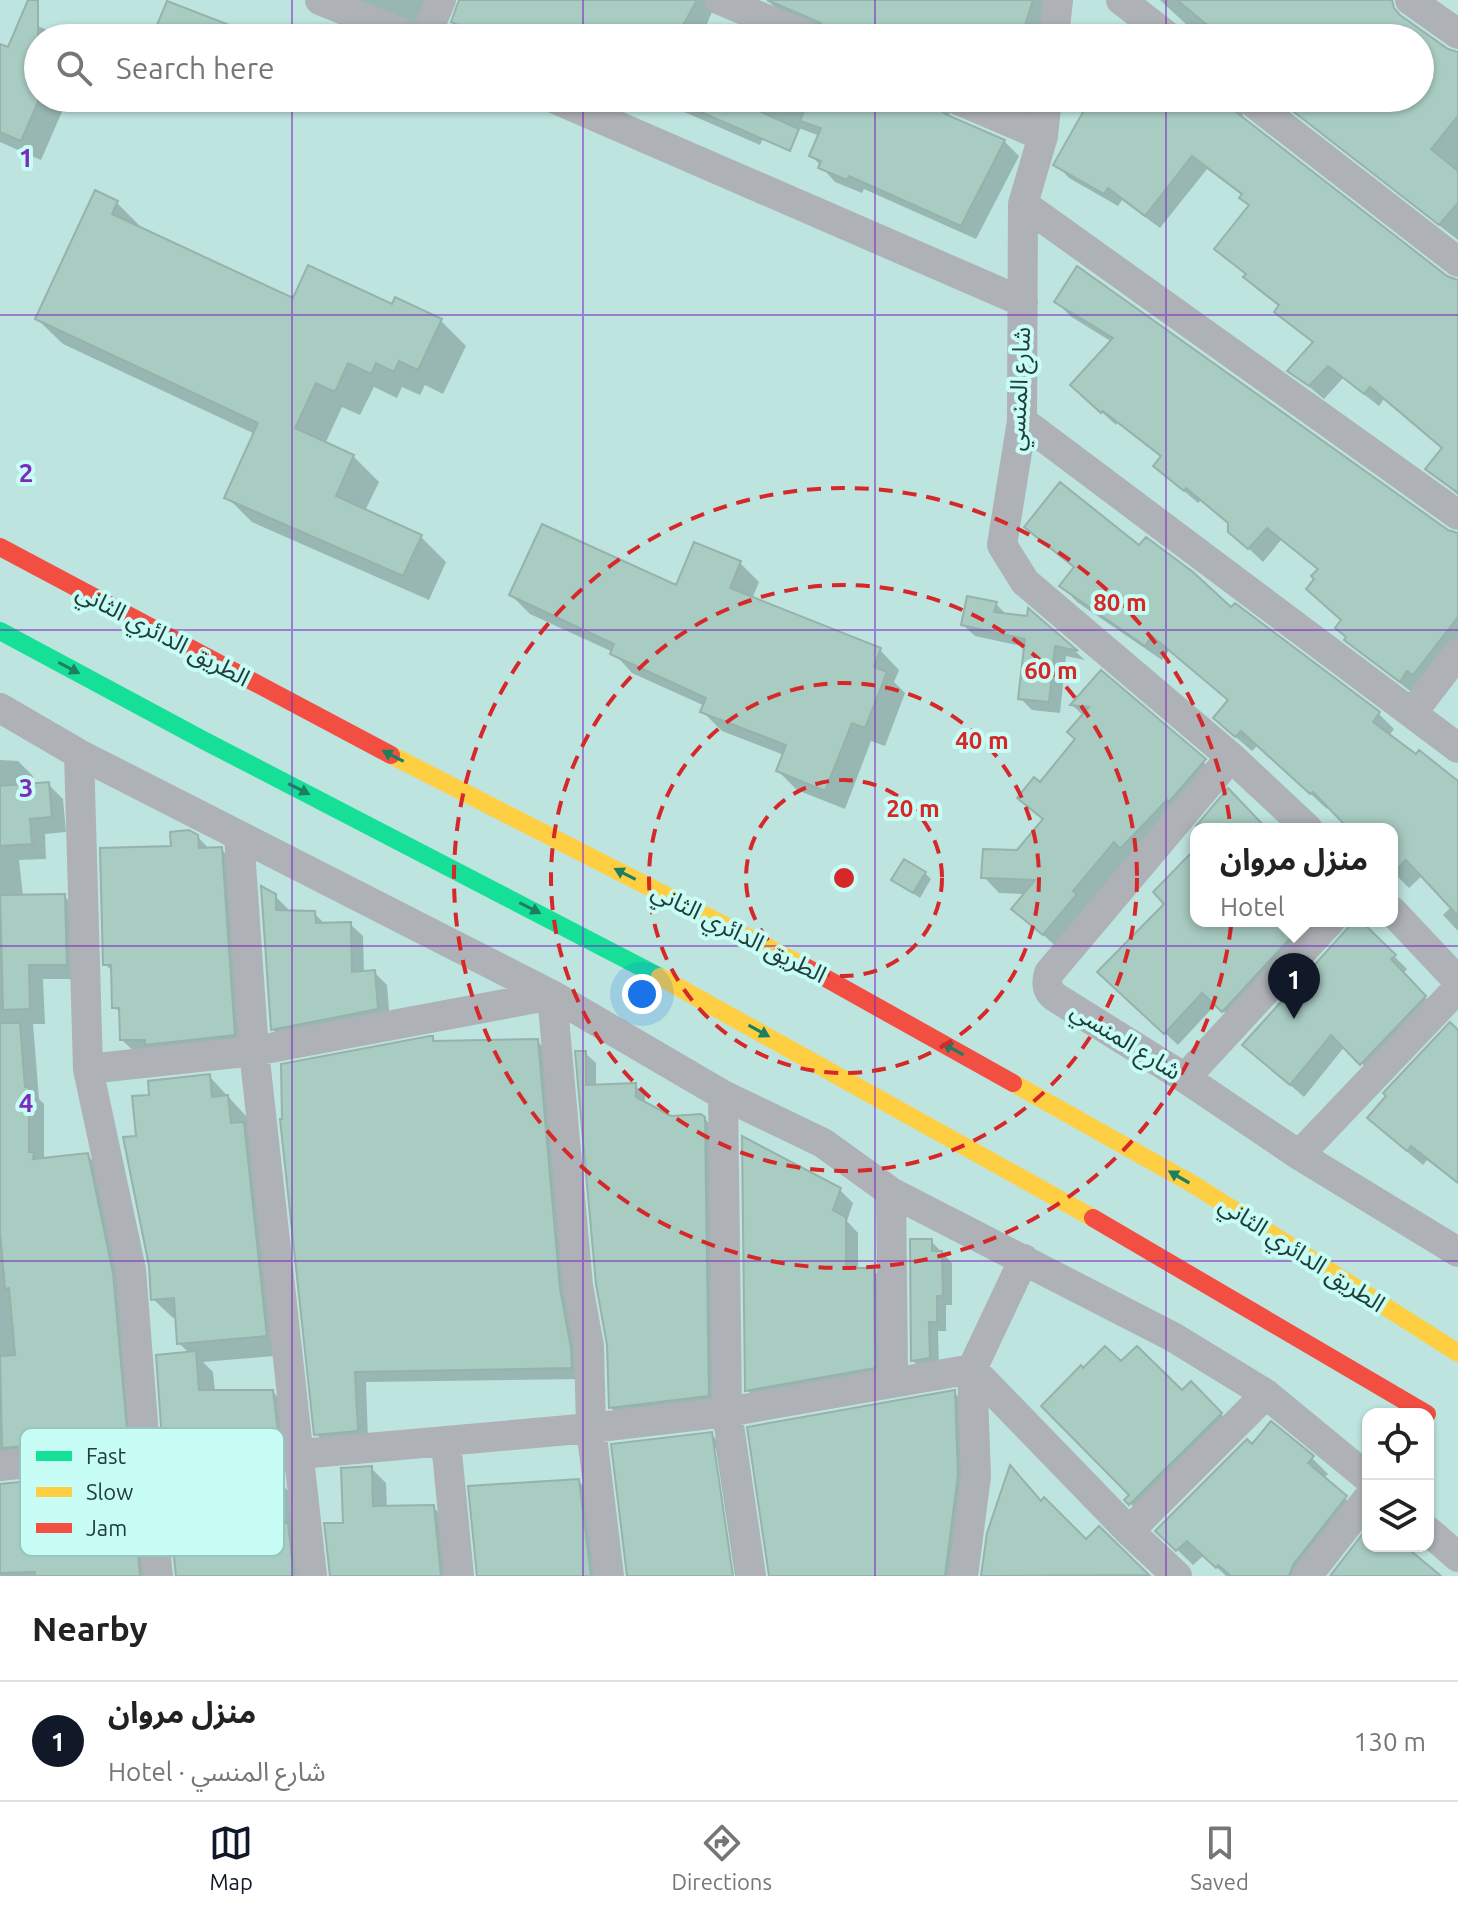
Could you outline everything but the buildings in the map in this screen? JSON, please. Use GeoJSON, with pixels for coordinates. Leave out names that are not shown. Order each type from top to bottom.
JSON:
{"type":"FeatureCollection","features":[{"type":"Feature","properties":{"kind":"highway","name":"الطريق الدائري الثاني"},"geometry":{"type":"LineString","coordinates":[[0,547],[347,733],[792,959],[1196,1186],[1458,1353]]}},
{"type":"Feature","properties":{"kind":"highway"},"geometry":{"type":"LineString","coordinates":[[0,631],[203,740],[647,969],[1030,1181],[1417,1408]]}},
{"type":"Feature","properties":{"kind":"street"},"geometry":{"type":"LineString","coordinates":[[320,0],[379,24]]}},
{"type":"Feature","properties":{"kind":"street"},"geometry":{"type":"LineString","coordinates":[[431,24],[441,0]]}},
{"type":"Feature","properties":{"kind":"street"},"geometry":{"type":"LineString","coordinates":[[720,0],[777,24]]}},
{"type":"Feature","properties":{"kind":"street"},"geometry":{"type":"LineString","coordinates":[[1055,24],[1058,0]]}},
{"type":"Feature","properties":{"kind":"street"},"geometry":{"type":"LineString","coordinates":[[1121,0],[1152,24]]}},
{"type":"Feature","properties":{"kind":"street"},"geometry":{"type":"LineString","coordinates":[[1410,0],[1458,34]]}},
{"type":"Feature","properties":{"kind":"street"},"geometry":{"type":"LineString","coordinates":[[585,112],[1023,302]]}},
{"type":"Feature","properties":{"kind":"street"},"geometry":{"type":"LineString","coordinates":[[986,112],[1043,136]]}},
{"type":"Feature","properties":{"kind":"street","name":"شارع المنسي"},"geometry":{"type":"LineString","coordinates":[[1046,112],[1043,136],[1023,204],[1022,421],[1002,545],[1025,582],[1231,757],[1302,823]]}},
{"type":"Feature","properties":{"kind":"street"},"geometry":{"type":"LineString","coordinates":[[1265,112],[1458,262]]}},
{"type":"Feature","properties":{"kind":"street"},"geometry":{"type":"LineString","coordinates":[[1023,204],[1458,515]]}},
{"type":"Feature","properties":{"kind":"street"},"geometry":{"type":"LineString","coordinates":[[1022,421],[1458,748]]}},
{"type":"Feature","properties":{"kind":"street"},"geometry":{"type":"LineString","coordinates":[[1412,713],[1458,653]]}},
{"type":"Feature","properties":{"kind":"street"},"geometry":{"type":"LineString","coordinates":[[0,708],[79,754],[552,995],[723,1095],[823,1143],[891,1192],[1173,1337],[1266,1394],[1362,1473]]}},
{"type":"Feature","properties":{"kind":"street"},"geometry":{"type":"LineString","coordinates":[[79,754],[88,1069],[131,1270],[143,1428]]}},
{"type":"Feature","properties":{"kind":"street","name":"شارع المنسي"},"geometry":{"type":"LineString","coordinates":[[1231,757],[1048,977],[1047,985],[1055,997],[1185,1078],[1299,1155],[1458,1252]]}},
{"type":"Feature","properties":{"kind":"street"},"geometry":{"type":"LineString","coordinates":[[239,836],[254,1051],[312,1576]]}},
{"type":"Feature","properties":{"kind":"street"},"geometry":{"type":"LineString","coordinates":[[1398,917],[1458,981]]}},
{"type":"Feature","properties":{"kind":"street"},"geometry":{"type":"LineString","coordinates":[[1185,1078],[1324,927]]}},
{"type":"Feature","properties":{"kind":"street"},"geometry":{"type":"LineString","coordinates":[[1299,1155],[1458,988]]}},
{"type":"Feature","properties":{"kind":"street"},"geometry":{"type":"LineString","coordinates":[[88,1069],[254,1051],[552,995]]}},
{"type":"Feature","properties":{"kind":"street"},"geometry":{"type":"LineString","coordinates":[[552,995],[578,1286],[589,1346],[591,1428],[609,1576]]}},
{"type":"Feature","properties":{"kind":"street"},"geometry":{"type":"LineString","coordinates":[[723,1095],[727,1412],[751,1576]]}},
{"type":"Feature","properties":{"kind":"street"},"geometry":{"type":"LineString","coordinates":[[891,1192],[893,1375],[904,1381]]}},
{"type":"Feature","properties":{"kind":"street"},"geometry":{"type":"LineString","coordinates":[[963,1576],[976,1476],[972,1369],[1024,1259]]}},
{"type":"Feature","properties":{"kind":"street"},"geometry":{"type":"LineString","coordinates":[[284,1456],[591,1428],[727,1412],[972,1369]]}},
{"type":"Feature","properties":{"kind":"street"},"geometry":{"type":"LineString","coordinates":[[972,1369],[1129,1531],[1177,1576]]}},
{"type":"Feature","properties":{"kind":"street"},"geometry":{"type":"LineString","coordinates":[[1129,1531],[1266,1394]]}},
{"type":"Feature","properties":{"kind":"street"},"geometry":{"type":"LineString","coordinates":[[446,1442],[459,1576]]}},
{"type":"Feature","properties":{"kind":"street"},"geometry":{"type":"LineString","coordinates":[[0,1466],[20,1464]]}},
{"type":"Feature","properties":{"kind":"street"},"geometry":{"type":"LineString","coordinates":[[1307,1576],[1362,1506]]}},
{"type":"Feature","properties":{"kind":"street"},"geometry":{"type":"LineString","coordinates":[[1434,1536],[1458,1557]]}},
{"type":"Feature","properties":{"kind":"street"},"geometry":{"type":"LineString","coordinates":[[156,1556],[158,1576]]}},
{"type":"Feature","properties":{"kind":"traffic: fast"},"geometry":{"type":"LineString","coordinates":[[0,631],[660,977]]}},
{"type":"Feature","properties":{"kind":"traffic: slow"},"geometry":{"type":"LineString","coordinates":[[391,755],[804,966]]}},
{"type":"Feature","properties":{"kind":"traffic: slow"},"geometry":{"type":"LineString","coordinates":[[660,977],[1093,1218]]}},
{"type":"Feature","properties":{"kind":"traffic: slow"},"geometry":{"type":"LineString","coordinates":[[1013,1083],[1196,1186],[1458,1353]]}},
{"type":"Feature","properties":{"kind":"traffic: jam"},"geometry":{"type":"LineString","coordinates":[[0,547],[391,755]]}},
{"type":"Feature","properties":{"kind":"traffic: jam"},"geometry":{"type":"LineString","coordinates":[[804,966],[1013,1083]]}},
{"type":"Feature","properties":{"kind":"traffic: jam"},"geometry":{"type":"LineString","coordinates":[[1093,1218],[1417,1408]]}},
{"type":"Feature","properties":{"kind":"place","name":"منزل مروان"},"geometry":{"type":"Point","coordinates":[1294,1019]}}]}
